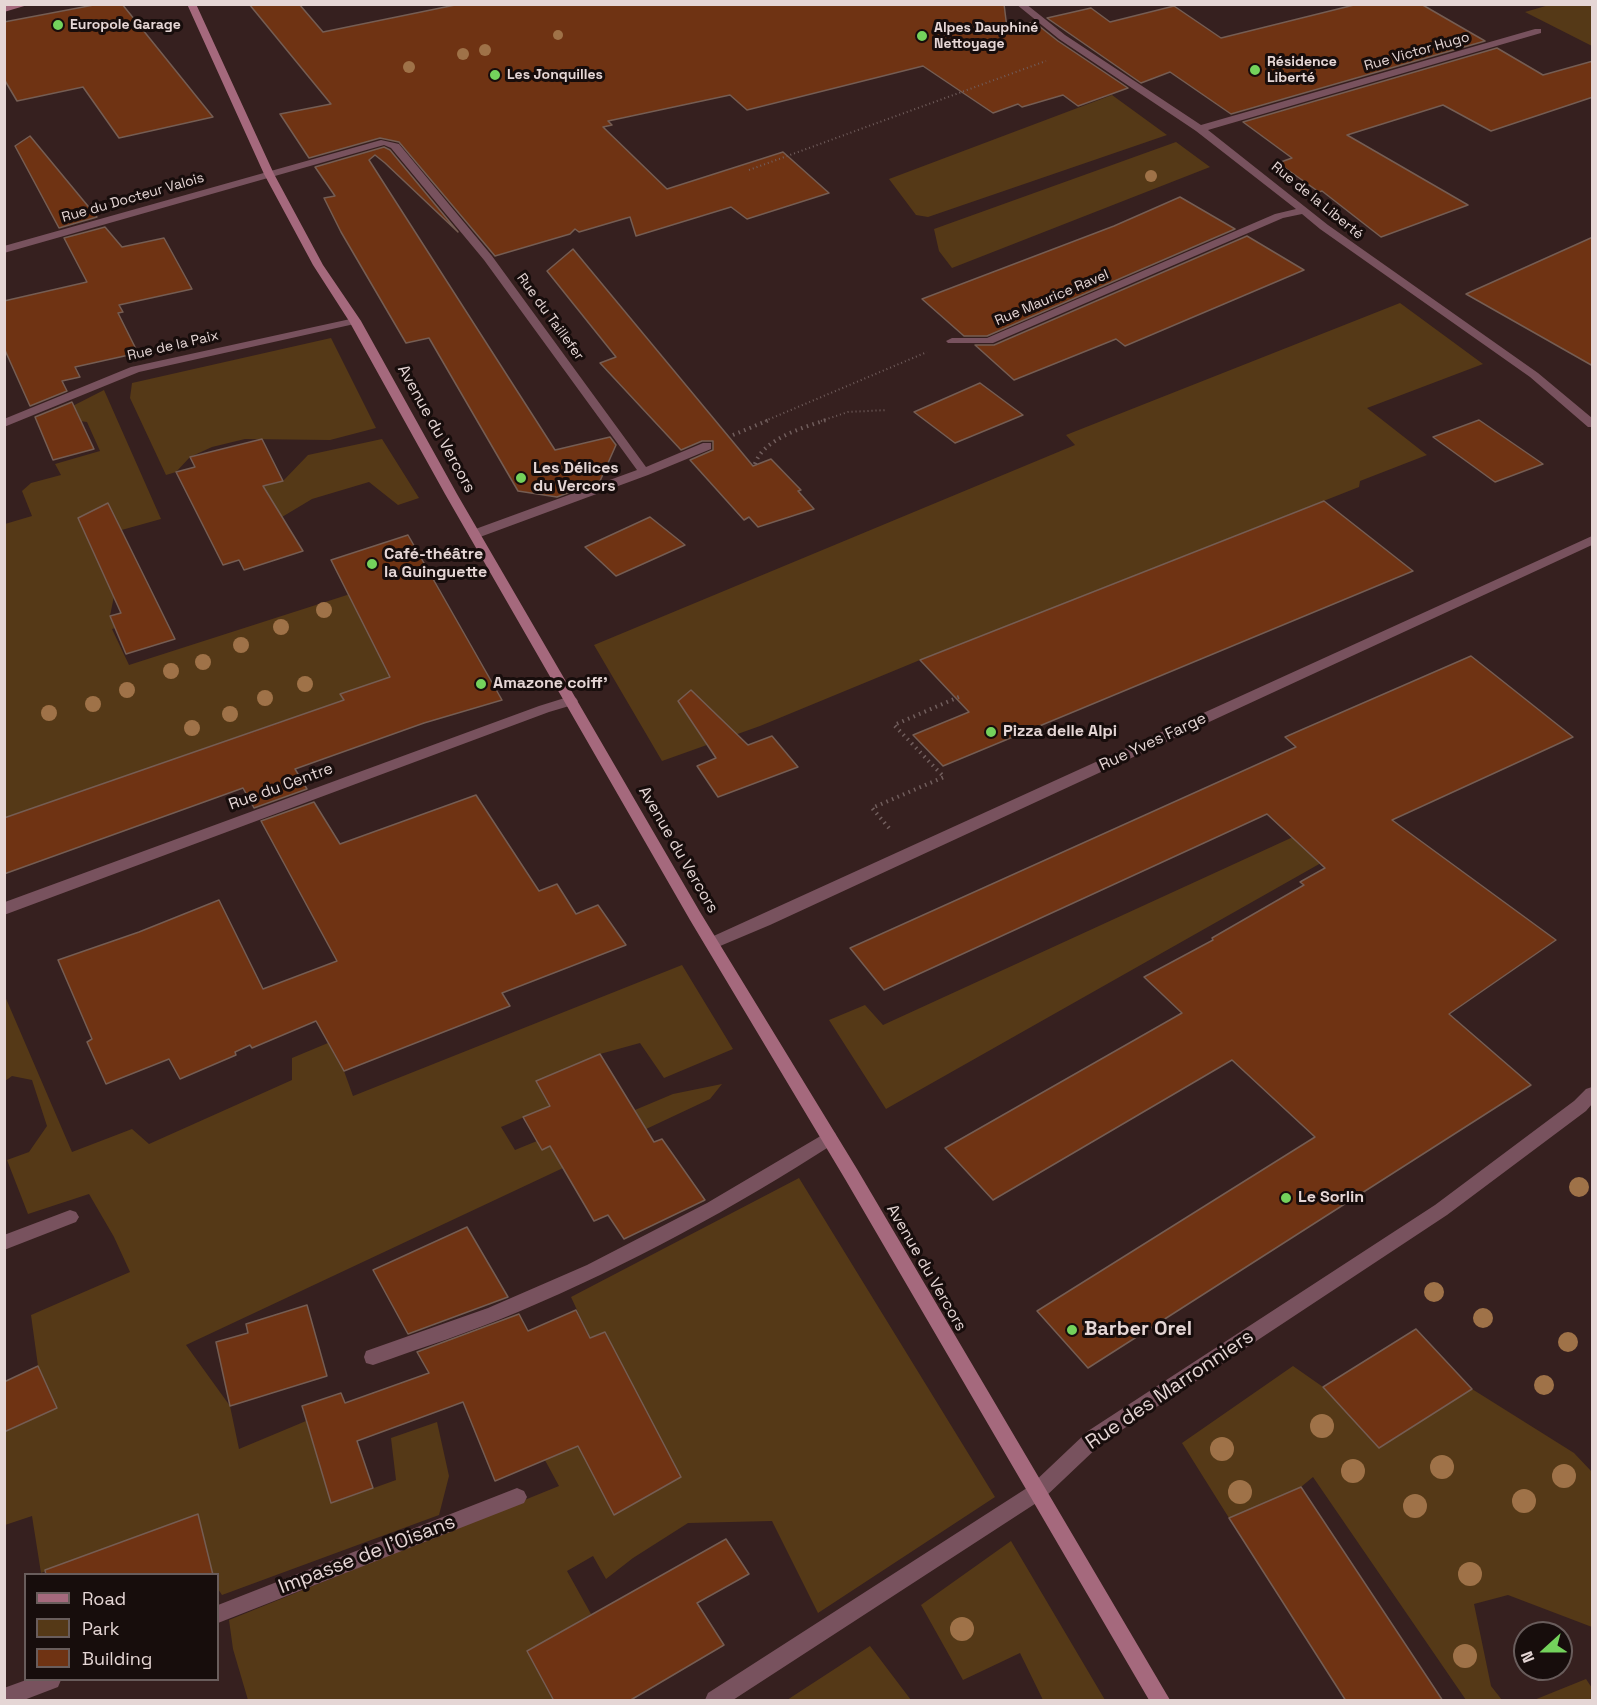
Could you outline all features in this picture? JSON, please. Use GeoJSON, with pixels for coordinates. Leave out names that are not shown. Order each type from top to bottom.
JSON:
{"type":"FeatureCollection","features":[{"type":"Feature","properties":{"kind":"street"},"geometry":{"type":"LineString","coordinates":[[4,9],[27,4]]}},
{"type":"Feature","properties":{"kind":"street","name":"Avenue du Vercors"},"geometry":{"type":"LineString","coordinates":[[191,4],[269,174],[318,265],[355,321],[475,534],[712,943],[1160,1701]]}},
{"type":"Feature","properties":{"kind":"street","name":"Rue de la Liberté"},"geometry":{"type":"LineString","coordinates":[[1020,4],[1062,37],[1200,129],[1344,243],[1534,375],[1593,424]]}},
{"type":"Feature","properties":{"kind":"street","name":"Rue Victor Hugo"},"geometry":{"type":"LineString","coordinates":[[1200,129],[1538,31]]}},
{"type":"Feature","properties":{"kind":"street","name":"Rue du Taillefer"},"geometry":{"type":"LineString","coordinates":[[269,174],[385,142],[395,146],[488,258],[644,472]]}},
{"type":"Feature","properties":{"kind":"street","name":"Rue du Docteur Valois"},"geometry":{"type":"LineString","coordinates":[[4,250],[269,174]]}},
{"type":"Feature","properties":{"kind":"street","name":"Rue Maurice Ravel"},"geometry":{"type":"LineString","coordinates":[[952,341],[989,341],[1279,216],[1304,210]]}},
{"type":"Feature","properties":{"kind":"street","name":"Rue de la Paix"},"geometry":{"type":"LineString","coordinates":[[4,424],[135,369],[355,321]]}},
{"type":"Feature","properties":{"kind":"street"},"geometry":{"type":"LineString","coordinates":[[475,534],[644,472],[707,446]]}},
{"type":"Feature","properties":{"kind":"street","name":"Rue Yves Farge"},"geometry":{"type":"LineString","coordinates":[[712,943],[776,916],[1593,540]]}},
{"type":"Feature","properties":{"kind":"street","name":"Rue du Centre"},"geometry":{"type":"LineString","coordinates":[[4,910],[571,701]]}},
{"type":"Feature","properties":{"kind":"street","name":"Rue des Marronniers"},"geometry":{"type":"LineString","coordinates":[[715,1701],[1037,1492],[1095,1437],[1442,1210],[1593,1094]]}},
{"type":"Feature","properties":{"kind":"street"},"geometry":{"type":"LineString","coordinates":[[373,1357],[509,1308],[648,1244],[777,1171],[829,1138]]}},
{"type":"Feature","properties":{"kind":"street"},"geometry":{"type":"LineString","coordinates":[[4,1243],[70,1217]]}},
{"type":"Feature","properties":{"kind":"street","name":"Impasse de l'Oisans"},"geometry":{"type":"LineString","coordinates":[[219,1614],[517,1497]]}},
{"type":"Feature","properties":{"kind":"street"},"geometry":{"type":"LineString","coordinates":[[4,1698],[48,1681]]}},
{"type":"Feature","properties":{"kind":"path"},"geometry":{"type":"LineString","coordinates":[[748,170],[1081,48]]}},
{"type":"Feature","properties":{"kind":"path"},"geometry":{"type":"LineString","coordinates":[[707,446],[952,341]]}},
{"type":"Feature","properties":{"kind":"path"},"geometry":{"type":"LineString","coordinates":[[755,464],[758,454],[769,444],[822,421],[848,412],[887,410]]}},
{"type":"Feature","properties":{"kind":"path"},"geometry":{"type":"LineString","coordinates":[[895,834],[872,808],[944,777],[894,725],[962,696]]}},
{"type":"Feature","properties":{"kind":"green space"},"geometry":{"type":"Polygon","coordinates":[[[1549,5],[1592,5],[1592,46],[1525,12],[1549,5]]]}},
{"type":"Feature","properties":{"kind":"green space"},"geometry":{"type":"Polygon","coordinates":[[[1112,95],[1167,135],[928,217],[916,215],[889,179],[1112,95]]]}},
{"type":"Feature","properties":{"kind":"green space"},"geometry":{"type":"Polygon","coordinates":[[[1176,142],[1210,167],[952,268],[939,251],[934,229],[1176,142]]]}},
{"type":"Feature","properties":{"kind":"green space"},"geometry":{"type":"Polygon","coordinates":[[[1400,303],[1483,364],[1367,408],[1427,455],[1360,481],[1359,487],[920,660],[760,726],[662,761],[594,645],[1075,445],[1066,435],[1400,303]]]}},
{"type":"Feature","properties":{"kind":"green space"},"geometry":{"type":"Polygon","coordinates":[[[331,338],[376,428],[330,440],[245,439],[212,447],[190,457],[176,472],[166,475],[130,398],[132,383],[331,338]]]}},
{"type":"Feature","properties":{"kind":"green space"},"geometry":{"type":"Polygon","coordinates":[[[104,390],[161,519],[118,531],[114,596],[110,616],[115,628],[112,629],[129,665],[400,578],[415,726],[359,687],[341,694],[369,743],[312,763],[285,720],[5,819],[5,524],[32,516],[22,491],[31,483],[61,475],[55,464],[100,451],[87,422],[51,417],[104,390]]]}},
{"type":"Feature","properties":{"kind":"green space"},"geometry":{"type":"Polygon","coordinates":[[[382,439],[419,498],[398,505],[369,482],[312,499],[282,517],[248,490],[283,481],[308,455],[382,439]]]}},
{"type":"Feature","properties":{"kind":"green space"},"geometry":{"type":"Polygon","coordinates":[[[1293,837],[1321,863],[886,1109],[829,1020],[865,1005],[883,1025],[1293,837]]]}},
{"type":"Feature","properties":{"kind":"green space"},"geometry":{"type":"Polygon","coordinates":[[[682,965],[733,1049],[664,1078],[640,1043],[600,1054],[550,1106],[501,1127],[515,1150],[537,1141],[542,1149],[673,1094],[722,1084],[710,1099],[186,1345],[230,1406],[239,1449],[306,1421],[332,1503],[396,1480],[391,1438],[437,1422],[449,1476],[439,1515],[222,1595],[219,1590],[219,1573],[213,1573],[197,1514],[41,1573],[32,1516],[5,1525],[5,1432],[57,1408],[38,1366],[31,1315],[130,1272],[114,1237],[89,1194],[28,1214],[7,1160],[29,1152],[47,1126],[32,1080],[12,1076],[5,1081],[4,994],[72,1152],[132,1129],[149,1144],[292,1080],[292,1058],[328,1043],[344,1071],[353,1096],[682,965]]]}},
{"type":"Feature","properties":{"kind":"green space"},"geometry":{"type":"Polygon","coordinates":[[[799,1178],[995,1497],[818,1613],[772,1521],[688,1523],[633,1558],[606,1579],[593,1556],[567,1571],[591,1614],[528,1651],[554,1700],[248,1700],[233,1649],[229,1620],[559,1486],[534,1440],[590,1338],[571,1297],[799,1178]]]}},
{"type":"Feature","properties":{"kind":"green space"},"geometry":{"type":"Polygon","coordinates":[[[1293,1366],[1323,1387],[1379,1448],[1472,1389],[1574,1453],[1592,1472],[1592,1627],[1508,1595],[1474,1604],[1491,1686],[1502,1700],[1466,1700],[1313,1477],[1301,1487],[1229,1518],[1182,1443],[1293,1366]]]}},
{"type":"Feature","properties":{"kind":"green space"},"geometry":{"type":"Polygon","coordinates":[[[1011,1541],[1105,1700],[1043,1700],[1020,1653],[963,1680],[921,1605],[1011,1541]]]}},
{"type":"Feature","properties":{"kind":"green space"},"geometry":{"type":"Polygon","coordinates":[[[870,1646],[911,1700],[787,1700],[870,1646]]]}},
{"type":"Feature","properties":{"kind":"green space"},"geometry":{"type":"Polygon","coordinates":[[[1586,1679],[1592,1688],[1592,1700],[1534,1700],[1586,1679]]]}},
{"type":"Feature","properties":{"kind":"building"},"geometry":{"type":"Polygon","coordinates":[[[99,4],[122,4],[213,117],[119,138],[83,87],[17,101],[4,79],[4,22],[99,4]]]}},
{"type":"Feature","properties":{"kind":"building"},"geometry":{"type":"Polygon","coordinates":[[[249,4],[299,4],[323,32],[460,4],[1004,4],[1007,28],[1034,22],[1128,88],[1078,106],[1063,95],[1022,107],[1018,104],[993,113],[923,66],[747,110],[730,95],[608,121],[612,125],[603,127],[667,189],[783,152],[829,193],[747,219],[731,207],[636,236],[630,217],[579,232],[575,229],[570,234],[495,256],[399,142],[380,138],[309,158],[280,114],[331,104],[249,4]]]}},
{"type":"Feature","properties":{"kind":"building"},"geometry":{"type":"Polygon","coordinates":[[[1358,4],[1421,4],[1485,41],[1231,114],[1170,72],[1141,83],[1047,18],[1091,8],[1110,22],[1174,6],[1221,38],[1358,4]]]}},
{"type":"Feature","properties":{"kind":"building"},"geometry":{"type":"Polygon","coordinates":[[[1497,48],[1543,75],[1593,61],[1593,97],[1491,131],[1443,105],[1347,135],[1468,205],[1381,237],[1322,191],[1319,192],[1278,163],[1292,158],[1243,122],[1497,48]]]}},
{"type":"Feature","properties":{"kind":"building"},"geometry":{"type":"Polygon","coordinates":[[[30,136],[97,217],[59,228],[15,146],[30,136]]]}},
{"type":"Feature","properties":{"kind":"building"},"geometry":{"type":"Polygon","coordinates":[[[384,147],[390,150],[458,232],[385,163],[375,155],[369,160],[555,450],[610,437],[616,445],[600,481],[557,497],[518,491],[429,338],[406,343],[341,232],[324,198],[335,196],[315,167],[384,147]]]}},
{"type":"Feature","properties":{"kind":"building"},"geometry":{"type":"Polygon","coordinates":[[[1180,197],[1235,229],[987,336],[964,336],[922,299],[1114,226],[1180,197]]]}},
{"type":"Feature","properties":{"kind":"building"},"geometry":{"type":"Polygon","coordinates":[[[105,227],[122,247],[164,238],[192,289],[119,305],[123,312],[118,313],[138,353],[75,367],[80,377],[62,381],[67,391],[30,406],[4,348],[4,301],[87,282],[64,238],[105,227]]]}},
{"type":"Feature","properties":{"kind":"building"},"geometry":{"type":"Polygon","coordinates":[[[1247,236],[1304,270],[1125,346],[1116,339],[1014,380],[975,345],[994,345],[1247,236]]]}},
{"type":"Feature","properties":{"kind":"building"},"geometry":{"type":"Polygon","coordinates":[[[1593,237],[1593,366],[1466,294],[1593,237]]]}},
{"type":"Feature","properties":{"kind":"building"},"geometry":{"type":"Polygon","coordinates":[[[573,249],[753,466],[771,459],[801,490],[798,491],[814,509],[758,527],[749,517],[744,520],[690,460],[713,450],[713,441],[702,441],[681,450],[600,363],[616,357],[547,271],[573,249]]]}},
{"type":"Feature","properties":{"kind":"building"},"geometry":{"type":"Polygon","coordinates":[[[980,383],[1023,415],[955,443],[914,412],[980,383]]]}},
{"type":"Feature","properties":{"kind":"building"},"geometry":{"type":"Polygon","coordinates":[[[72,402],[94,449],[53,460],[35,417],[72,402]]]}},
{"type":"Feature","properties":{"kind":"building"},"geometry":{"type":"Polygon","coordinates":[[[1479,420],[1543,464],[1495,482],[1433,437],[1479,420]]]}},
{"type":"Feature","properties":{"kind":"building"},"geometry":{"type":"Polygon","coordinates":[[[262,439],[283,481],[263,486],[303,551],[244,570],[239,560],[223,565],[176,472],[195,467],[190,457],[262,439]]]}},
{"type":"Feature","properties":{"kind":"building"},"geometry":{"type":"Polygon","coordinates":[[[1324,501],[1413,571],[943,766],[913,735],[969,712],[920,660],[1324,501]]]}},
{"type":"Feature","properties":{"kind":"building"},"geometry":{"type":"Polygon","coordinates":[[[108,503],[175,639],[126,654],[110,616],[121,613],[78,518],[108,503]]]}},
{"type":"Feature","properties":{"kind":"building"},"geometry":{"type":"Polygon","coordinates":[[[650,517],[685,545],[616,576],[585,547],[650,517]]]}},
{"type":"Feature","properties":{"kind":"building"},"geometry":{"type":"Polygon","coordinates":[[[408,535],[502,700],[424,723],[295,769],[307,789],[254,808],[243,788],[4,874],[4,818],[344,700],[340,694],[390,677],[331,560],[408,535]]]}},
{"type":"Feature","properties":{"kind":"building"},"geometry":{"type":"Polygon","coordinates":[[[1471,656],[1573,737],[1392,820],[1556,940],[1449,1014],[1531,1085],[1088,1368],[1037,1311],[1315,1137],[1232,1060],[993,1200],[945,1148],[1182,1013],[1144,977],[1213,940],[1212,938],[1304,885],[1300,882],[1325,868],[1267,814],[884,990],[850,948],[1296,747],[1285,737],[1471,656]]]}},
{"type":"Feature","properties":{"kind":"building"},"geometry":{"type":"Polygon","coordinates":[[[691,690],[748,745],[772,736],[798,767],[718,797],[697,766],[716,758],[678,701],[691,690]]]}},
{"type":"Feature","properties":{"kind":"building"},"geometry":{"type":"Polygon","coordinates":[[[476,795],[539,891],[557,884],[576,914],[598,905],[626,945],[502,993],[510,1006],[344,1071],[316,1021],[252,1048],[250,1045],[235,1052],[236,1055],[180,1079],[169,1059],[106,1084],[87,1042],[92,1039],[58,960],[139,932],[219,900],[263,989],[337,961],[261,821],[314,802],[340,844],[476,795]]]}},
{"type":"Feature","properties":{"kind":"building"},"geometry":{"type":"Polygon","coordinates":[[[600,1054],[654,1142],[662,1139],[705,1200],[624,1239],[608,1215],[594,1221],[550,1146],[542,1150],[523,1117],[550,1106],[536,1081],[600,1054]]]}},
{"type":"Feature","properties":{"kind":"building"},"geometry":{"type":"Polygon","coordinates":[[[467,1227],[508,1297],[408,1334],[373,1270],[467,1227]]]}},
{"type":"Feature","properties":{"kind":"building"},"geometry":{"type":"Polygon","coordinates":[[[307,1305],[327,1376],[230,1406],[216,1342],[248,1333],[246,1324],[307,1305]]]}},
{"type":"Feature","properties":{"kind":"building"},"geometry":{"type":"Polygon","coordinates":[[[576,1310],[590,1338],[605,1332],[681,1477],[614,1515],[578,1446],[495,1481],[463,1402],[357,1441],[373,1488],[331,1503],[302,1406],[341,1393],[345,1403],[429,1373],[417,1352],[519,1314],[528,1331],[576,1310]]]}},
{"type":"Feature","properties":{"kind":"building"},"geometry":{"type":"Polygon","coordinates":[[[1416,1329],[1472,1389],[1379,1448],[1323,1387],[1416,1329]]]}},
{"type":"Feature","properties":{"kind":"building"},"geometry":{"type":"Polygon","coordinates":[[[38,1366],[57,1408],[4,1432],[4,1382],[38,1366]]]}},
{"type":"Feature","properties":{"kind":"building"},"geometry":{"type":"Polygon","coordinates":[[[1301,1487],[1443,1701],[1346,1701],[1229,1518],[1301,1487]]]}},
{"type":"Feature","properties":{"kind":"building"},"geometry":{"type":"Polygon","coordinates":[[[198,1514],[213,1573],[46,1573],[45,1570],[198,1514]]]}},
{"type":"Feature","properties":{"kind":"building"},"geometry":{"type":"Polygon","coordinates":[[[726,1539],[749,1574],[697,1603],[724,1645],[629,1701],[554,1701],[527,1651],[726,1539]]]}},
{"type":"Feature","properties":{"kind":"place","name":"Europole Garage"},"geometry":{"type":"Point","coordinates":[58,25]}},
{"type":"Feature","properties":{"kind":"place","name":"Alpes Dauphiné Nettoyage"},"geometry":{"type":"Point","coordinates":[922,36]}},
{"type":"Feature","properties":{"kind":"place","name":"Résidence Liberté"},"geometry":{"type":"Point","coordinates":[1255,70]}},
{"type":"Feature","properties":{"kind":"place","name":"Les Jonquilles"},"geometry":{"type":"Point","coordinates":[495,75]}},
{"type":"Feature","properties":{"kind":"place","name":"Les Délices du Vercors"},"geometry":{"type":"Point","coordinates":[521,478]}},
{"type":"Feature","properties":{"kind":"place","name":"Café-théâtre la Guinguette"},"geometry":{"type":"Point","coordinates":[372,564]}},
{"type":"Feature","properties":{"kind":"place","name":"Amazone coiff'"},"geometry":{"type":"Point","coordinates":[481,684]}},
{"type":"Feature","properties":{"kind":"place","name":"Pizza delle Alpi"},"geometry":{"type":"Point","coordinates":[991,732]}},
{"type":"Feature","properties":{"kind":"place","name":"Le Sorlin"},"geometry":{"type":"Point","coordinates":[1286,1198]}},
{"type":"Feature","properties":{"kind":"place","name":"Barber Orel"},"geometry":{"type":"Point","coordinates":[1072,1330]}}]}
